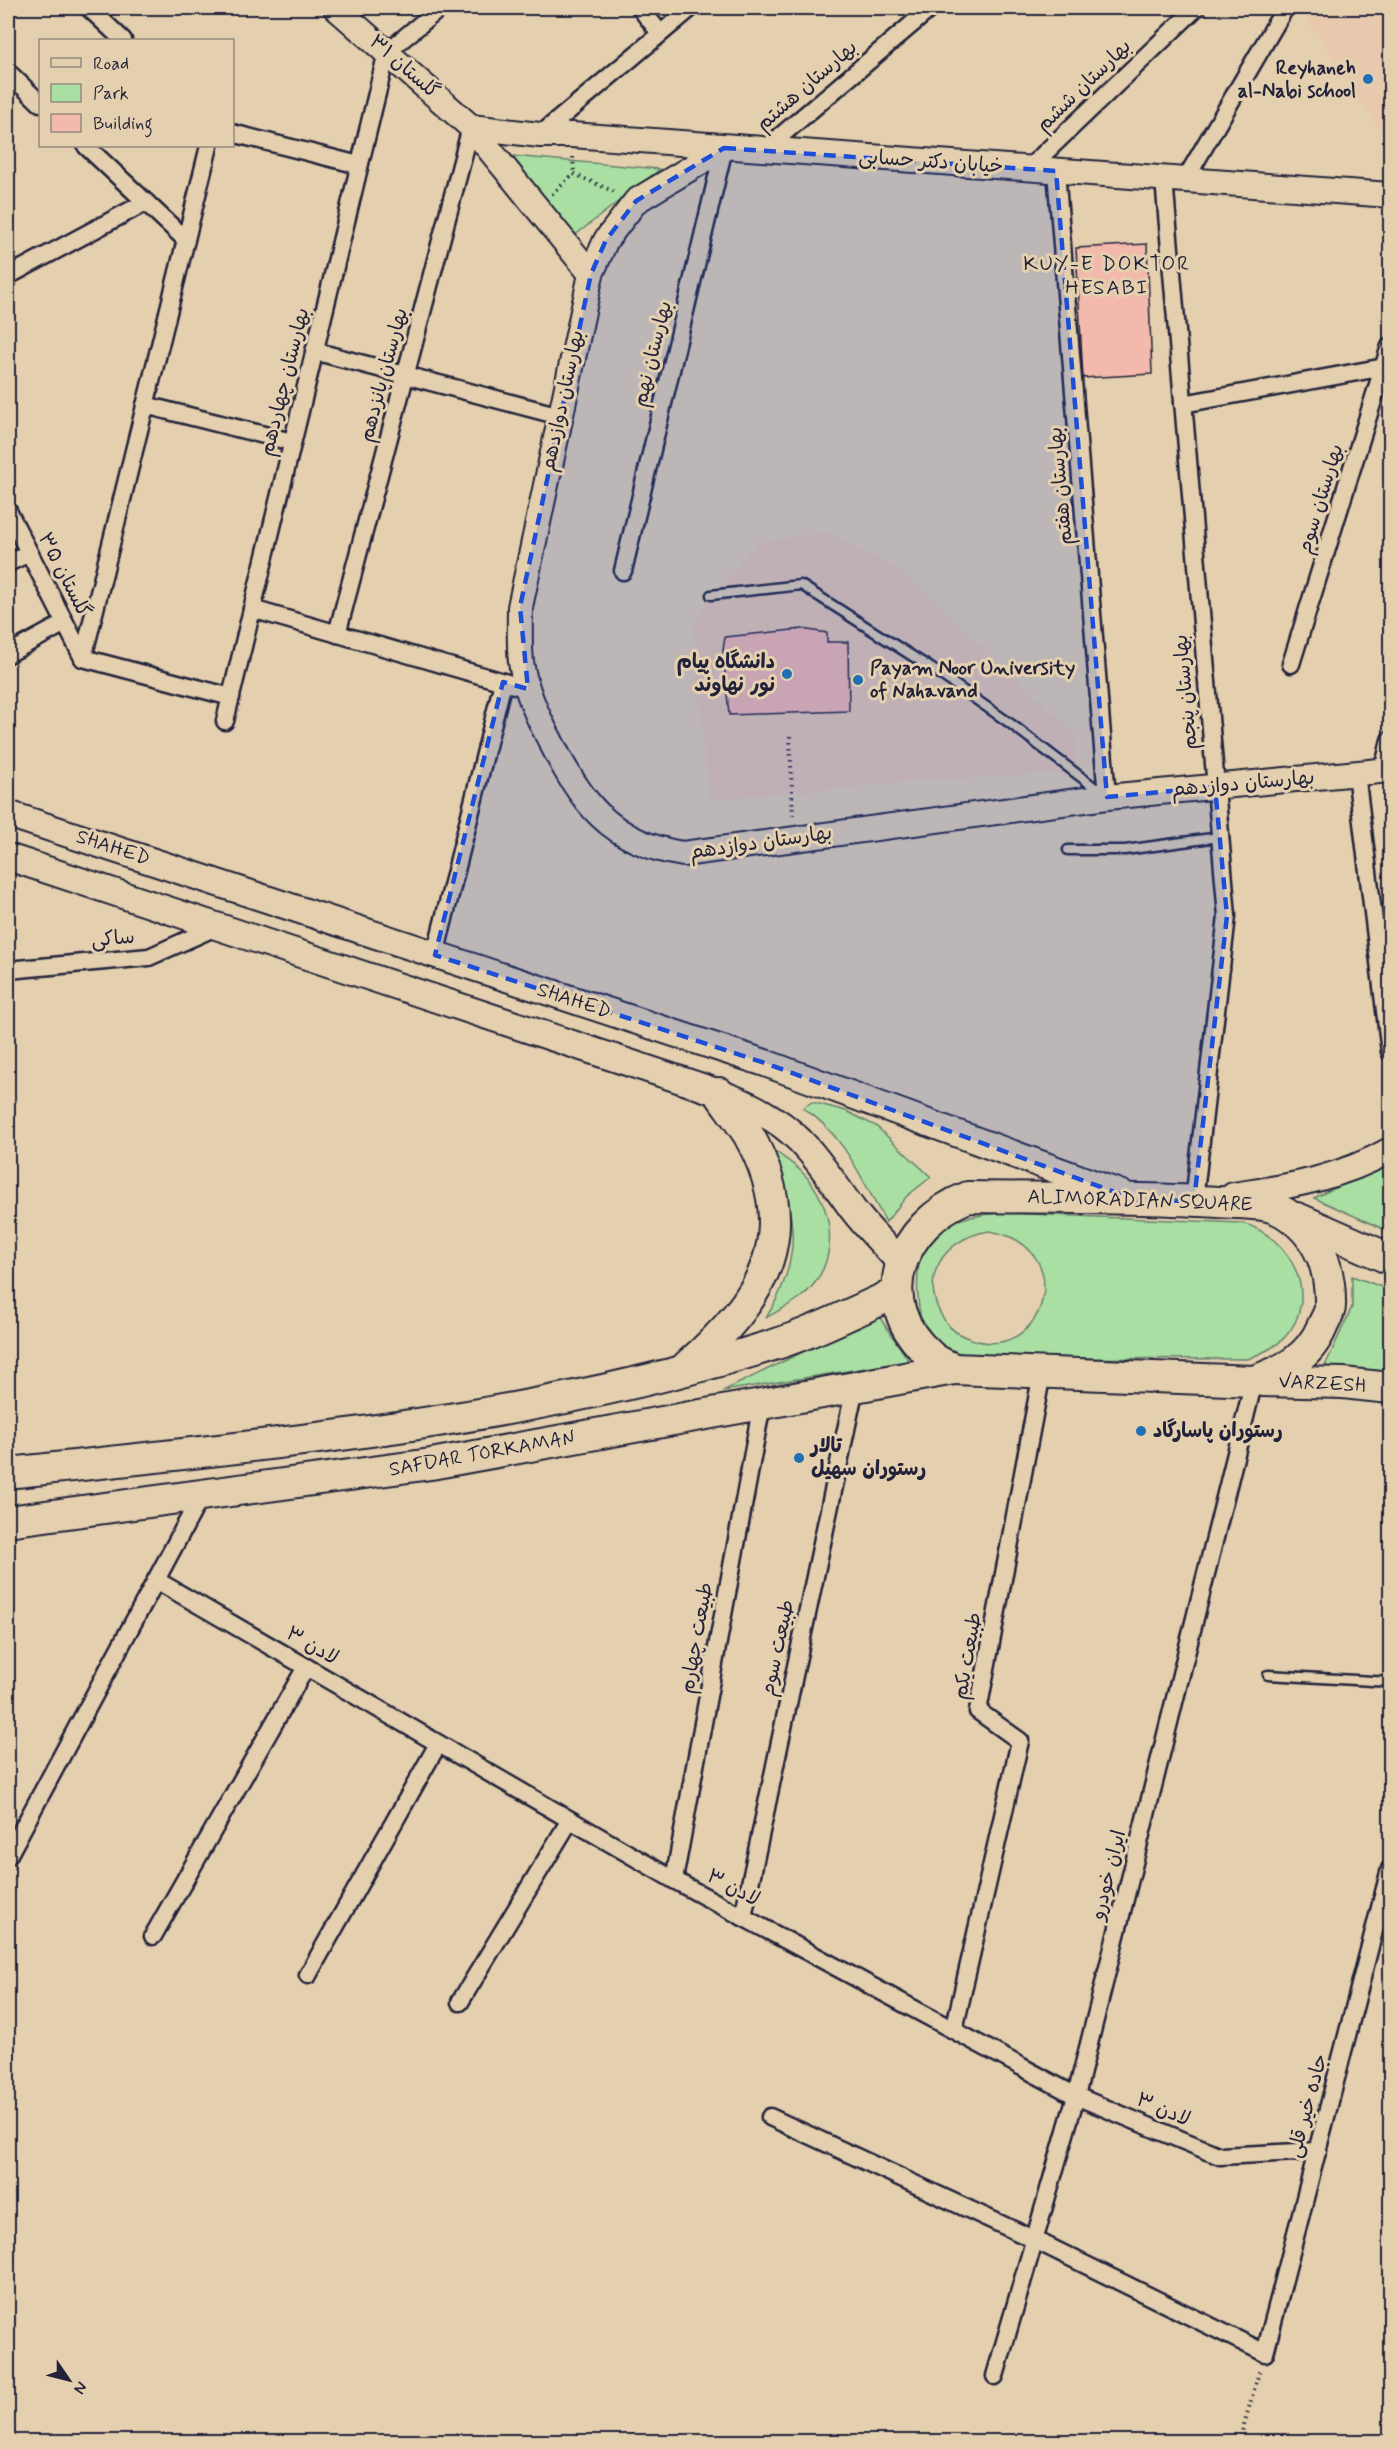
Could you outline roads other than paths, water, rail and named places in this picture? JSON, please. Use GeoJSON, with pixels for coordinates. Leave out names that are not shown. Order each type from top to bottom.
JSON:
{"type":"FeatureCollection","features":[{"type":"Feature","properties":{"kind":"highway"},"geometry":{"type":"LineString","coordinates":[[680,1372],[721,1336],[744,1309],[760,1282],[772,1249],[774,1206],[767,1176],[748,1134],[718,1093]]}},
{"type":"Feature","properties":{"kind":"highway","name":"ALIMORADIAN SQUARE"},"geometry":{"type":"LineString","coordinates":[[968,1197],[1194,1201],[1269,1206],[1284,1212],[1306,1230],[1323,1253],[1330,1281],[1330,1310],[1317,1338],[1299,1360],[1283,1371],[1254,1381],[954,1369],[930,1356],[913,1336],[901,1315],[896,1293],[900,1262],[912,1238],[928,1219],[951,1203],[968,1197]]}},
{"type":"Feature","properties":{"kind":"highway"},"geometry":{"type":"LineString","coordinates":[[1284,1212],[1390,1259]]}},
{"type":"Feature","properties":{"kind":"highway","name":"SAFDAR TORKAMAN"},"geometry":{"type":"LineString","coordinates":[[8,1473],[299,1440],[569,1397],[680,1372],[772,1346],[896,1293]]}},
{"type":"Feature","properties":{"kind":"highway","name":"SAFDAR TORKAMAN"},"geometry":{"type":"LineString","coordinates":[[8,1521],[431,1464],[954,1369]]}},
{"type":"Feature","properties":{"kind":"highway","name":"VARZESH"},"geometry":{"type":"LineString","coordinates":[[1254,1381],[1344,1383],[1390,1388]]}},
{"type":"Feature","properties":{"kind":"main road","name":"SHAHED"},"geometry":{"type":"LineString","coordinates":[[8,814],[765,1063],[1136,1200]]}},
{"type":"Feature","properties":{"kind":"main road"},"geometry":{"type":"LineString","coordinates":[[8,856],[718,1093],[774,1119],[799,1140],[827,1173],[854,1211],[900,1262]]}},
{"type":"Feature","properties":{"kind":"street"},"geometry":{"type":"LineString","coordinates":[[89,8],[122,39]]}},
{"type":"Feature","properties":{"kind":"street","name":"گلستان ۳۱"},"geometry":{"type":"LineString","coordinates":[[336,8],[471,127],[591,274]]}},
{"type":"Feature","properties":{"kind":"street"},"geometry":{"type":"LineString","coordinates":[[387,52],[440,8]]}},
{"type":"Feature","properties":{"kind":"street"},"geometry":{"type":"LineString","coordinates":[[639,8],[660,33]]}},
{"type":"Feature","properties":{"kind":"street"},"geometry":{"type":"LineString","coordinates":[[540,135],[691,8]]}},
{"type":"Feature","properties":{"kind":"street","name":"بهارستان هشتم"},"geometry":{"type":"LineString","coordinates":[[764,150],[931,8]]}},
{"type":"Feature","properties":{"kind":"street","name":"بهارستان ششم"},"geometry":{"type":"LineString","coordinates":[[1028,169],[1196,8]]}},
{"type":"Feature","properties":{"kind":"street"},"geometry":{"type":"LineString","coordinates":[[1174,180],[1285,8]]}},
{"type":"Feature","properties":{"kind":"street","name":"بهارستان چهاردهم"},"geometry":{"type":"LineString","coordinates":[[225,721],[387,52]]}},
{"type":"Feature","properties":{"kind":"street"},"geometry":{"type":"LineString","coordinates":[[8,72],[39,102]]}},
{"type":"Feature","properties":{"kind":"street","name":"خیابان دکتر حسابی"},"geometry":{"type":"LineString","coordinates":[[471,127],[540,135],[572,135],[724,148],[1390,195]]}},
{"type":"Feature","properties":{"kind":"street","name":"بهارستان پانزدهم"},"geometry":{"type":"LineString","coordinates":[[337,634],[471,127]]}},
{"type":"Feature","properties":{"kind":"street"},"geometry":{"type":"LineString","coordinates":[[234,134],[359,165]]}},
{"type":"Feature","properties":{"kind":"street"},"geometry":{"type":"LineString","coordinates":[[87,147],[186,240]]}},
{"type":"Feature","properties":{"kind":"street"},"geometry":{"type":"LineString","coordinates":[[209,147],[83,658],[231,697]]}},
{"type":"Feature","properties":{"kind":"street","name":"بهارستان دوازدهم"},"geometry":{"type":"LineString","coordinates":[[724,148],[636,201],[606,240],[591,274],[520,607],[521,662],[528,689],[545,730],[578,792],[606,821],[633,839],[663,851],[683,854],[1107,797],[1387,770]]}},
{"type":"Feature","properties":{"kind":"street","name":"بهارستان نهم"},"geometry":{"type":"LineString","coordinates":[[623,571],[724,148]]}},
{"type":"Feature","properties":{"kind":"street","name":"بهارستان هفتم"},"geometry":{"type":"LineString","coordinates":[[1056,171],[1107,797]]}},
{"type":"Feature","properties":{"kind":"street","name":"بهارستان پنجم"},"geometry":{"type":"LineString","coordinates":[[1174,180],[1183,404],[1227,916],[1194,1201]]}},
{"type":"Feature","properties":{"kind":"street"},"geometry":{"type":"LineString","coordinates":[[8,276],[146,202]]}},
{"type":"Feature","properties":{"kind":"street","name":"بهارستان سوم"},"geometry":{"type":"LineString","coordinates":[[1291,664],[1388,366],[1390,346]]}},
{"type":"Feature","properties":{"kind":"street"},"geometry":{"type":"LineString","coordinates":[[314,351],[405,377],[560,416]]}},
{"type":"Feature","properties":{"kind":"street"},"geometry":{"type":"LineString","coordinates":[[1183,404],[1388,366]]}},
{"type":"Feature","properties":{"kind":"street"},"geometry":{"type":"LineString","coordinates":[[145,405],[292,442]]}},
{"type":"Feature","properties":{"kind":"street","name":"گلستان ۳۵"},"geometry":{"type":"LineString","coordinates":[[8,510],[83,658]]}},
{"type":"Feature","properties":{"kind":"street"},"geometry":{"type":"LineString","coordinates":[[8,563],[29,553]]}},
{"type":"Feature","properties":{"kind":"street"},"geometry":{"type":"LineString","coordinates":[[252,609],[528,689]]}},
{"type":"Feature","properties":{"kind":"street"},"geometry":{"type":"LineString","coordinates":[[8,654],[65,623]]}},
{"type":"Feature","properties":{"kind":"street"},"geometry":{"type":"LineString","coordinates":[[435,955],[503,682]]}},
{"type":"Feature","properties":{"kind":"street"},"geometry":{"type":"LineString","coordinates":[[1387,770],[1390,740]]}},
{"type":"Feature","properties":{"kind":"street"},"geometry":{"type":"LineString","coordinates":[[1356,774],[1390,1052]]}},
{"type":"Feature","properties":{"kind":"street","name":"ساکی"},"geometry":{"type":"LineString","coordinates":[[8,970],[149,957],[216,927]]}},
{"type":"Feature","properties":{"kind":"street"},"geometry":{"type":"LineString","coordinates":[[1194,1201],[1288,1187],[1336,1175],[1390,1150]]}},
{"type":"Feature","properties":{"kind":"street","name":"طبیعت یکم"},"geometry":{"type":"LineString","coordinates":[[954,2030],[1020,1741],[978,1711],[1042,1373]]}},
{"type":"Feature","properties":{"kind":"street","name":"ایران خودرو"},"geometry":{"type":"LineString","coordinates":[[995,2376],[1076,2096],[1254,1381]]}},
{"type":"Feature","properties":{"kind":"street","name":"طبیعت سوم"},"geometry":{"type":"LineString","coordinates":[[743,1917],[855,1387]]}},
{"type":"Feature","properties":{"kind":"street","name":"طبیعت چهارم"},"geometry":{"type":"LineString","coordinates":[[674,1880],[762,1404]]}},
{"type":"Feature","properties":{"kind":"street"},"geometry":{"type":"LineString","coordinates":[[8,1857],[201,1496]]}},
{"type":"Feature","properties":{"kind":"street","name":"لادن ۳"},"geometry":{"type":"LineString","coordinates":[[156,1580],[674,1880],[1076,2096],[1220,2156],[1318,2151]]}},
{"type":"Feature","properties":{"kind":"street"},"geometry":{"type":"LineString","coordinates":[[153,1936],[306,1667]]}},
{"type":"Feature","properties":{"kind":"street"},"geometry":{"type":"LineString","coordinates":[[308,1975],[438,1744]]}},
{"type":"Feature","properties":{"kind":"street"},"geometry":{"type":"LineString","coordinates":[[460,2002],[570,1820]]}},
{"type":"Feature","properties":{"kind":"street","name":"جاده خیر قلی"},"geometry":{"type":"LineString","coordinates":[[1035,2240],[1265,2354],[1390,1869]]}},
{"type":"Feature","properties":{"kind":"street"},"geometry":{"type":"LineString","coordinates":[[770,2117],[1035,2240]]}},
{"type":"Feature","properties":{"kind":"lane"},"geometry":{"type":"LineString","coordinates":[[711,596],[801,585],[931,668],[1011,724],[1107,797]]}},
{"type":"Feature","properties":{"kind":"lane"},"geometry":{"type":"LineString","coordinates":[[1068,850],[1125,850],[1220,837]]}},
{"type":"Feature","properties":{"kind":"lane"},"geometry":{"type":"LineString","coordinates":[[1268,1675],[1390,1682]]}},
{"type":"Feature","properties":{"kind":"place","name":"Reyhaneh al-Nabi school"},"geometry":{"type":"Point","coordinates":[1368,79]}},
{"type":"Feature","properties":{"kind":"place","name":"دانشگاه پیام نور نهاوند"},"geometry":{"type":"Point","coordinates":[787,674]}},
{"type":"Feature","properties":{"kind":"place","name":"Payam Noor University of Nahavand"},"geometry":{"type":"Point","coordinates":[858,680]}},
{"type":"Feature","properties":{"kind":"place","name":"رستوران پاسارگاد"},"geometry":{"type":"Point","coordinates":[1141,1431]}},
{"type":"Feature","properties":{"kind":"place","name":"تالار رستوران سهیل"},"geometry":{"type":"Point","coordinates":[799,1458]}},
{"type":"Feature","properties":{"kind":"district","name":"KUY-E DOKTOR HESABI"},"geometry":{"type":"Point","coordinates":[1107,276]}}]}
